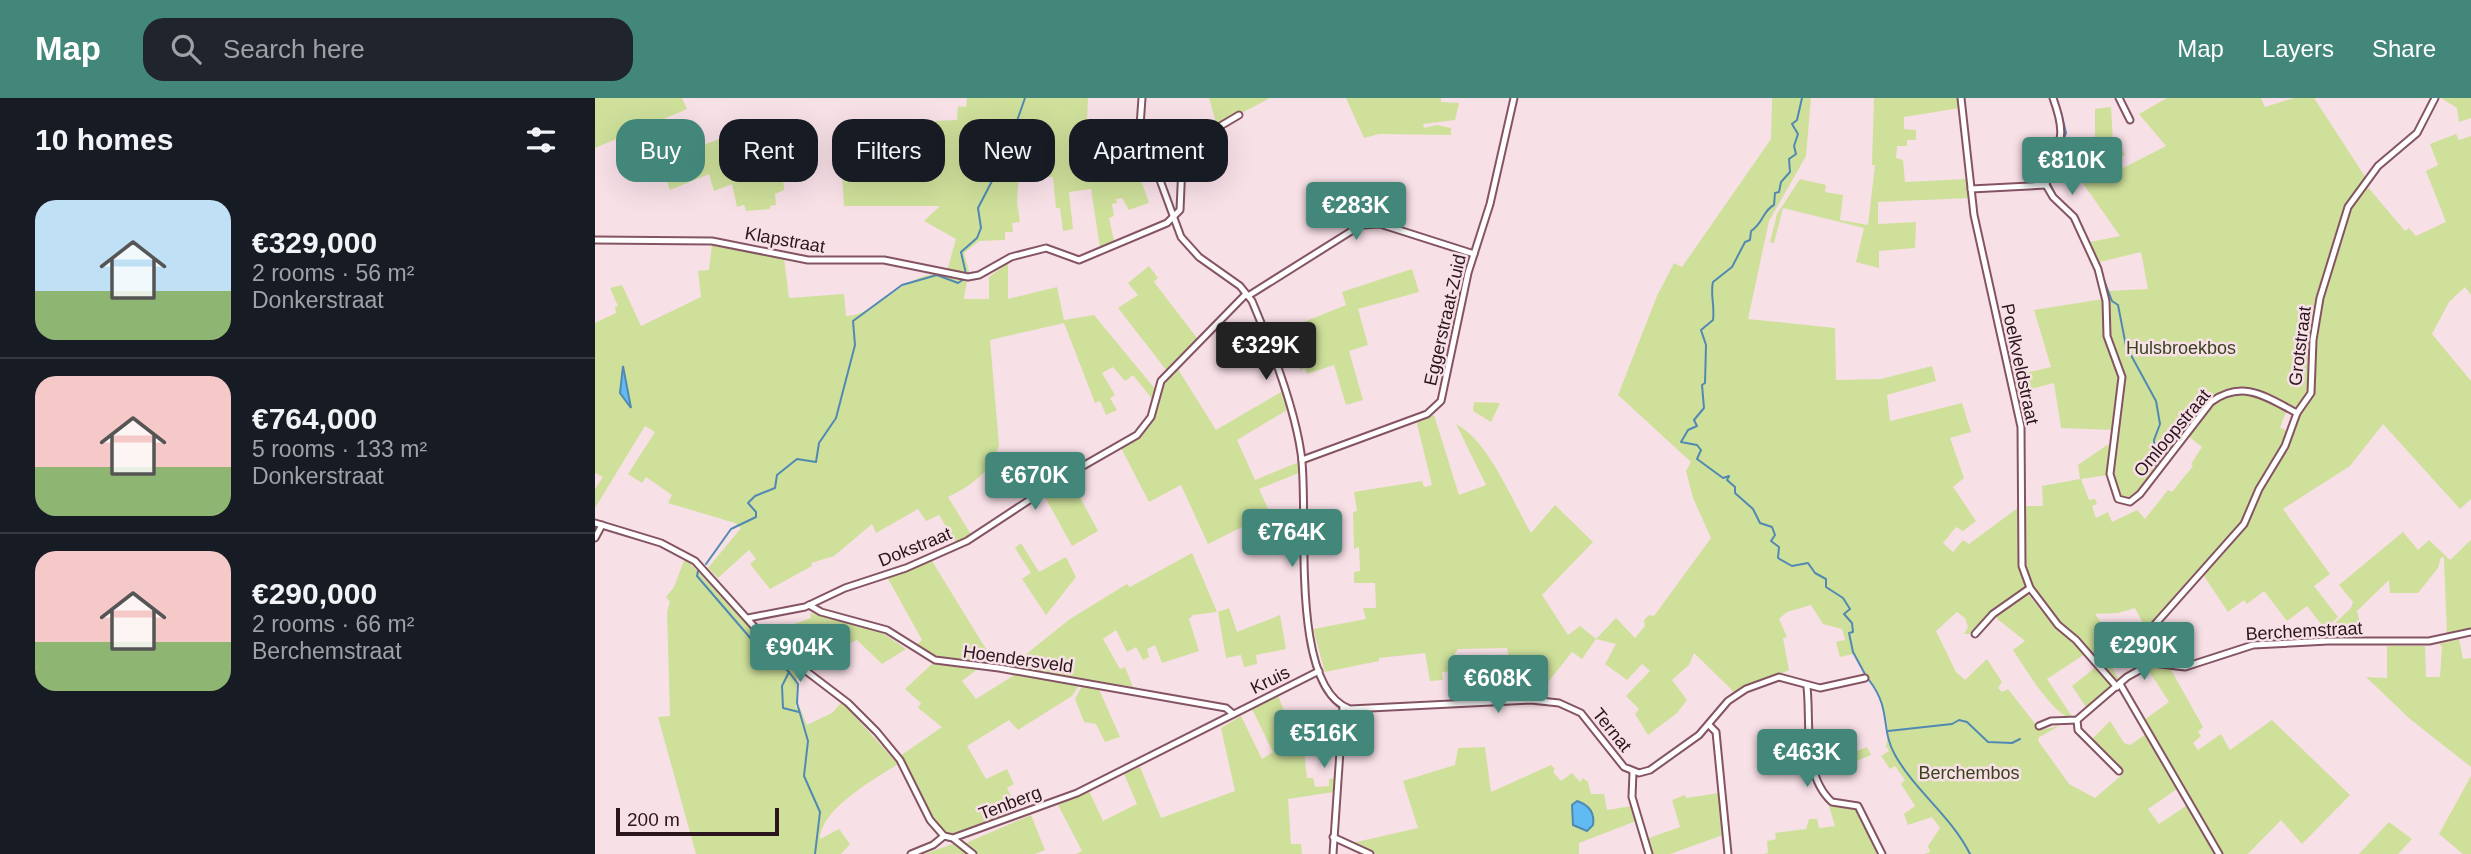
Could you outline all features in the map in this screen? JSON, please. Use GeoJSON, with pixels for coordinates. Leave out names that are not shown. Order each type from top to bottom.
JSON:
{"type":"FeatureCollection","features":[{"type":"Feature","properties":{"kind":"street"},"geometry":{"type":"LineString","coordinates":[[1142,98],[1142,119]]}},
{"type":"Feature","properties":{"kind":"street","name":"Eggerstraat-Zuid"},"geometry":{"type":"LineString","coordinates":[[1302,460],[1427,414],[1441,401],[1474,254],[1490,204],[1514,98]]}},
{"type":"Feature","properties":{"kind":"street","name":"Poelkveldstraat"},"geometry":{"type":"LineString","coordinates":[[1961,98],[1971,189],[1983,262],[2021,426],[2022,566],[2030,588],[2058,625],[2119,685]]}},
{"type":"Feature","properties":{"kind":"street"},"geometry":{"type":"LineString","coordinates":[[1971,189],[2046,184],[2062,139],[2061,120],[2053,98]]}},
{"type":"Feature","properties":{"kind":"street"},"geometry":{"type":"LineString","coordinates":[[2119,98],[2130,120]]}},
{"type":"Feature","properties":{"kind":"street","name":"Grotstraat"},"geometry":{"type":"LineString","coordinates":[[2158,662],[2147,637],[2149,631],[2244,524],[2259,489],[2285,446],[2297,413],[2311,393],[2313,340],[2320,298],[2348,207],[2378,166],[2417,133],[2435,98]]}},
{"type":"Feature","properties":{"kind":"street"},"geometry":{"type":"LineString","coordinates":[[1228,122],[1239,115]]}},
{"type":"Feature","properties":{"kind":"street"},"geometry":{"type":"LineString","coordinates":[[1159,182],[1172,218],[1190,248],[1231,278],[1247,295],[1293,418],[1302,460],[1306,611],[1319,671],[1334,699],[1343,707],[1333,854]]}},
{"type":"Feature","properties":{"kind":"street"},"geometry":{"type":"LineString","coordinates":[[1172,218],[1180,210],[1182,182]]}},
{"type":"Feature","properties":{"kind":"street","name":"Omloopstraat"},"geometry":{"type":"LineString","coordinates":[[2046,184],[2053,197],[2074,217],[2098,269],[2106,301],[2107,336],[2122,377],[2110,474],[2118,499],[2130,502],[2140,494],[2211,402],[2223,394],[2241,389],[2297,413]]}},
{"type":"Feature","properties":{"kind":"street","name":"Klapstraat"},"geometry":{"type":"LineString","coordinates":[[595,240],[712,241],[808,260],[884,260],[968,277],[979,275],[1011,257],[1046,247],[1079,260],[1167,223],[1172,218]]}},
{"type":"Feature","properties":{"kind":"street","name":"Dokstraat"},"geometry":{"type":"LineString","coordinates":[[748,618],[809,605],[845,588],[906,568],[967,541],[1069,474],[1137,435],[1151,418],[1161,381],[1247,295],[1361,225],[1380,224],[1474,254]]}},
{"type":"Feature","properties":{"kind":"street"},"geometry":{"type":"LineString","coordinates":[[595,523],[661,543],[686,554],[768,642],[848,703],[900,760],[930,820],[944,836],[953,838],[973,854]]}},
{"type":"Feature","properties":{"kind":"street"},"geometry":{"type":"LineString","coordinates":[[595,538],[602,525]]}},
{"type":"Feature","properties":{"kind":"street"},"geometry":{"type":"LineString","coordinates":[[1975,634],[1993,614],[2030,588]]}},
{"type":"Feature","properties":{"kind":"street","name":"Hoendersveld"},"geometry":{"type":"LineString","coordinates":[[809,605],[821,612],[887,630],[935,660],[999,668],[1200,703],[1226,708],[1233,714]]}},
{"type":"Feature","properties":{"kind":"street","name":"Berchemstraat"},"geometry":{"type":"LineString","coordinates":[[2158,662],[2192,666],[2253,645],[2328,641],[2429,641],[2471,632]]}},
{"type":"Feature","properties":{"kind":"street"},"geometry":{"type":"LineString","coordinates":[[2039,726],[2051,721],[2077,720],[2119,685],[2147,665],[2158,662]]}},
{"type":"Feature","properties":{"kind":"street","name":"Kruis"},"geometry":{"type":"LineString","coordinates":[[1233,714],[1319,671]]}},
{"type":"Feature","properties":{"kind":"street","name":"Ternat"},"geometry":{"type":"LineString","coordinates":[[1343,707],[1350,709],[1531,700],[1559,703],[1581,713],[1624,767],[1633,772],[1650,769],[1709,725],[1728,701],[1746,689],[1779,677],[1807,687],[1829,687],[1865,678]]}},
{"type":"Feature","properties":{"kind":"street"},"geometry":{"type":"LineString","coordinates":[[2119,685],[2219,854]]}},
{"type":"Feature","properties":{"kind":"street"},"geometry":{"type":"LineString","coordinates":[[1807,687],[1812,756],[1818,781],[1832,802],[1858,806],[1882,854]]}},
{"type":"Feature","properties":{"kind":"street","name":"Tenberg"},"geometry":{"type":"LineString","coordinates":[[953,838],[1077,793],[1233,714]]}},
{"type":"Feature","properties":{"kind":"street"},"geometry":{"type":"LineString","coordinates":[[2077,720],[2078,730],[2119,771]]}},
{"type":"Feature","properties":{"kind":"street"},"geometry":{"type":"LineString","coordinates":[[1709,725],[1716,732],[1728,854]]}},
{"type":"Feature","properties":{"kind":"street"},"geometry":{"type":"LineString","coordinates":[[1633,772],[1632,797],[1649,854]]}},
{"type":"Feature","properties":{"kind":"street"},"geometry":{"type":"LineString","coordinates":[[911,854],[933,845],[944,836]]}},
{"type":"Feature","properties":{"kind":"street"},"geometry":{"type":"LineString","coordinates":[[1333,837],[1370,854]]}},
{"type":"Feature","properties":{"kind":"green space"},"geometry":{"type":"Polygon","coordinates":[[[595,98],[682,98],[687,109],[663,119],[616,119],[616,139],[595,148],[595,98]]]}},
{"type":"Feature","properties":{"kind":"green space"},"geometry":{"type":"Polygon","coordinates":[[[967,98],[1088,98],[1087,119],[1069,119],[1069,182],[1142,182],[1149,203],[1129,210],[1122,198],[1116,199],[1117,203],[1112,204],[1114,216],[1109,218],[1114,241],[1100,248],[1091,189],[1069,192],[1073,229],[1063,231],[1060,208],[1056,208],[1053,182],[1055,119],[959,119],[959,182],[1018,182],[1020,222],[1012,223],[1013,232],[1005,232],[1005,240],[979,241],[964,253],[970,275],[947,271],[956,239],[924,221],[940,206],[844,206],[843,182],[945,182],[945,121],[957,120],[958,106],[966,107],[967,98]]]}},
{"type":"Feature","properties":{"kind":"green space"},"geometry":{"type":"Polygon","coordinates":[[[1209,98],[1270,98],[1228,120],[1215,119],[1209,98]]]}},
{"type":"Feature","properties":{"kind":"green space"},"geometry":{"type":"Polygon","coordinates":[[[1346,98],[1441,98],[1441,102],[1459,103],[1455,120],[1423,124],[1424,128],[1437,125],[1451,128],[1451,135],[1379,134],[1364,138],[1346,98]]]}},
{"type":"Feature","properties":{"kind":"green space","name":"Berchembos"},"geometry":{"type":"Polygon","coordinates":[[[1772,98],[1811,98],[1806,156],[1769,221],[1748,319],[1835,328],[1836,380],[1881,379],[1932,366],[1936,381],[1887,395],[1890,421],[1962,403],[1971,432],[1950,438],[1964,478],[1953,487],[1976,521],[1963,531],[1956,527],[1943,543],[1953,552],[1963,540],[1969,544],[2019,507],[2019,567],[2027,588],[1969,634],[1964,634],[1968,627],[1965,618],[1957,612],[1936,631],[1956,672],[1965,680],[1987,659],[2002,682],[1998,688],[2002,692],[2008,689],[2040,730],[2059,726],[2038,738],[2039,742],[2069,784],[2095,798],[2123,774],[2091,740],[2110,721],[2124,743],[2130,745],[2146,734],[2177,789],[2148,809],[2159,824],[2186,806],[2216,854],[1924,854],[1930,852],[1928,846],[1940,828],[1932,817],[1908,825],[1904,814],[1915,806],[1901,784],[1905,780],[1895,766],[1890,769],[1881,756],[1889,751],[1886,746],[1887,722],[1879,698],[1853,654],[1840,657],[1836,642],[1845,640],[1842,629],[1823,624],[1811,605],[1787,612],[1779,619],[1787,637],[1783,638],[1789,670],[1735,693],[1694,653],[1689,665],[1672,680],[1687,700],[1677,713],[1648,735],[1635,714],[1639,709],[1626,696],[1650,671],[1642,664],[1627,680],[1605,664],[1616,644],[1596,639],[1616,618],[1635,638],[1645,626],[1644,620],[1649,615],[1654,616],[1711,538],[1693,498],[1686,471],[1691,462],[1618,395],[1657,296],[1674,263],[1682,267],[1771,139],[1772,98]]]}},
{"type":"Feature","properties":{"kind":"green space"},"geometry":{"type":"Polygon","coordinates":[[[1874,98],[1959,98],[1960,108],[1904,117],[1904,129],[1916,130],[1916,140],[1907,140],[1907,146],[1897,146],[1896,158],[1903,160],[1905,182],[1968,179],[1970,198],[1878,202],[1878,224],[1916,222],[1915,248],[1879,251],[1879,268],[1856,262],[1864,228],[1783,208],[1774,243],[1770,242],[1777,214],[1800,179],[1826,185],[1825,192],[1843,195],[1840,220],[1868,225],[1875,165],[1872,165],[1874,98]]]}},
{"type":"Feature","properties":{"kind":"green space","name":"Hulsbroekbos"},"geometry":{"type":"Polygon","coordinates":[[[2167,98],[2261,98],[2265,107],[2294,98],[2314,98],[2366,178],[2347,203],[2319,292],[2306,397],[2296,408],[2247,389],[2222,391],[2207,402],[2192,419],[2153,478],[2138,492],[2122,499],[2112,473],[2124,395],[2124,372],[2111,344],[2106,291],[2148,289],[2141,252],[2100,262],[2090,242],[2120,236],[2082,182],[2082,178],[2095,176],[2095,109],[2111,107],[2113,142],[2119,143],[2125,155],[2119,157],[2123,168],[2166,146],[2139,114],[2167,98]]]}},
{"type":"Feature","properties":{"kind":"green space"},"geometry":{"type":"Polygon","coordinates":[[[2441,98],[2471,98],[2471,118],[2459,122],[2457,108],[2441,98]]]}},
{"type":"Feature","properties":{"kind":"green space"},"geometry":{"type":"Polygon","coordinates":[[[2456,134],[2459,140],[2471,136],[2471,295],[2465,287],[2449,302],[2432,334],[2471,381],[2471,499],[2460,509],[2383,424],[2350,466],[2283,509],[2330,574],[2314,586],[2338,617],[2325,629],[2307,606],[2287,621],[2264,591],[2247,604],[2244,600],[2228,612],[2202,573],[2245,528],[2298,415],[2311,397],[2322,299],[2350,208],[2366,185],[2405,231],[2409,228],[2416,236],[2446,222],[2426,171],[2438,165],[2430,144],[2456,134]]]}},
{"type":"Feature","properties":{"kind":"green space"},"geometry":{"type":"Polygon","coordinates":[[[719,139],[719,182],[783,182],[784,190],[775,194],[776,205],[770,206],[770,209],[746,211],[744,205],[737,207],[732,184],[714,191],[709,174],[705,176],[705,144],[719,139]]]}},
{"type":"Feature","properties":{"kind":"green space"},"geometry":{"type":"Polygon","coordinates":[[[667,182],[690,182],[670,190],[667,182]]]}},
{"type":"Feature","properties":{"kind":"green space"},"geometry":{"type":"Polygon","coordinates":[[[712,244],[784,258],[789,298],[844,294],[846,316],[868,309],[903,286],[927,275],[940,274],[967,280],[964,299],[989,299],[989,277],[1008,263],[1008,299],[1057,287],[1064,320],[1094,315],[1156,390],[1153,400],[1133,375],[1125,381],[1113,367],[1102,373],[1115,395],[1110,398],[1117,410],[1106,415],[1100,401],[1095,403],[1064,323],[990,340],[999,445],[985,471],[965,488],[948,497],[972,536],[956,543],[939,515],[926,521],[918,509],[876,533],[872,524],[834,556],[811,563],[812,566],[770,589],[750,564],[756,559],[749,550],[718,578],[708,568],[741,528],[735,523],[668,503],[672,495],[646,477],[642,483],[628,474],[655,432],[645,426],[595,508],[595,489],[603,477],[595,473],[595,323],[616,313],[615,307],[618,306],[610,288],[622,285],[641,326],[701,297],[698,271],[709,270],[712,244]]]}},
{"type":"Feature","properties":{"kind":"green space"},"geometry":{"type":"Polygon","coordinates":[[[1149,266],[1158,278],[1154,282],[1197,338],[1167,371],[1118,308],[1138,295],[1128,283],[1149,266]]]}},
{"type":"Feature","properties":{"kind":"green space"},"geometry":{"type":"Polygon","coordinates":[[[1412,269],[1419,292],[1358,309],[1368,345],[1349,351],[1363,400],[1346,405],[1334,365],[1307,374],[1305,368],[1300,370],[1297,356],[1292,357],[1289,348],[1293,346],[1286,329],[1346,305],[1342,292],[1412,269]]]}},
{"type":"Feature","properties":{"kind":"green space"},"geometry":{"type":"Polygon","coordinates":[[[2103,299],[2105,334],[2121,382],[2113,430],[2061,428],[2054,383],[2016,393],[2012,376],[2051,367],[2034,310],[2103,299]]]}},
{"type":"Feature","properties":{"kind":"green space"},"geometry":{"type":"Polygon","coordinates":[[[1176,366],[1216,430],[1281,392],[1287,410],[1237,440],[1255,480],[1299,462],[1299,473],[1259,489],[1270,513],[1208,544],[1181,485],[1149,502],[1121,448],[1146,429],[1156,411],[1167,379],[1176,366]]]}},
{"type":"Feature","properties":{"kind":"green space"},"geometry":{"type":"Polygon","coordinates":[[[2233,391],[2258,396],[2287,409],[2280,428],[2289,431],[2241,525],[2146,629],[2135,608],[2118,613],[2095,614],[2113,638],[2107,643],[2111,648],[2103,653],[2119,679],[2114,680],[2079,639],[2060,623],[2030,582],[2023,555],[2023,506],[2043,506],[2042,486],[2080,479],[2078,465],[2107,445],[2110,446],[2108,475],[2081,479],[2089,500],[2095,499],[2097,504],[2092,506],[2096,518],[2108,512],[2112,522],[2137,510],[2145,519],[2168,490],[2172,492],[2193,466],[2191,464],[2202,447],[2187,435],[2214,403],[2233,391]]]}},
{"type":"Feature","properties":{"kind":"green space"},"geometry":{"type":"Polygon","coordinates":[[[1474,402],[1500,403],[1491,422],[1473,411],[1474,402]]]}},
{"type":"Feature","properties":{"kind":"green space"},"geometry":{"type":"Polygon","coordinates":[[[1434,415],[1459,495],[1486,485],[1456,424],[1468,432],[1489,458],[1531,533],[1555,505],[1593,542],[1542,595],[1568,635],[1580,626],[1596,639],[1582,659],[1572,652],[1537,696],[1529,696],[1524,664],[1511,667],[1507,648],[1458,649],[1454,655],[1456,671],[1442,672],[1443,680],[1430,681],[1425,653],[1379,658],[1379,661],[1325,672],[1313,629],[1366,619],[1363,608],[1376,608],[1375,583],[1354,583],[1354,572],[1360,571],[1359,547],[1354,549],[1353,512],[1357,511],[1354,492],[1422,481],[1424,487],[1432,485],[1416,420],[1434,415]]]}},
{"type":"Feature","properties":{"kind":"green space"},"geometry":{"type":"Polygon","coordinates":[[[1069,477],[1098,531],[1072,546],[1044,495],[1069,477]]]}},
{"type":"Feature","properties":{"kind":"green space"},"geometry":{"type":"Polygon","coordinates":[[[2403,532],[2418,550],[2429,540],[2450,560],[2471,540],[2471,630],[2447,636],[2444,558],[2441,557],[2438,568],[2418,593],[2390,593],[2389,580],[2357,611],[2364,640],[2318,639],[2351,608],[2353,602],[2339,585],[2403,532]]]}},
{"type":"Feature","properties":{"kind":"green space"},"geometry":{"type":"Polygon","coordinates":[[[1021,543],[1039,572],[1066,557],[1076,577],[1046,615],[1022,579],[1031,573],[1015,548],[1021,543]]]}},
{"type":"Feature","properties":{"kind":"green space"},"geometry":{"type":"Polygon","coordinates":[[[1192,553],[1217,612],[1193,615],[1189,619],[1199,651],[1162,663],[1155,645],[1147,649],[1149,657],[1143,660],[1136,647],[1127,652],[1116,630],[1103,639],[1120,669],[1125,667],[1133,687],[928,655],[915,646],[922,640],[887,577],[932,561],[995,661],[1020,659],[1070,619],[1127,584],[1130,587],[1192,553]]]}},
{"type":"Feature","properties":{"kind":"green space"},"geometry":{"type":"Polygon","coordinates":[[[685,558],[774,652],[803,673],[797,678],[796,708],[800,708],[807,725],[832,713],[842,702],[898,764],[850,796],[829,817],[820,839],[839,829],[850,844],[841,854],[696,854],[658,717],[670,716],[667,612],[670,602],[666,597],[674,587],[685,558]]]}},
{"type":"Feature","properties":{"kind":"green space"},"geometry":{"type":"Polygon","coordinates":[[[2028,594],[2054,625],[2085,654],[2047,679],[2073,718],[2065,716],[2049,701],[2013,650],[2025,641],[1995,617],[2028,594]]]}},
{"type":"Feature","properties":{"kind":"green space"},"geometry":{"type":"Polygon","coordinates":[[[1229,608],[1237,632],[1280,615],[1286,649],[1256,655],[1257,664],[1244,667],[1241,655],[1226,658],[1218,612],[1229,608]]]}},
{"type":"Feature","properties":{"kind":"green space"},"geometry":{"type":"Polygon","coordinates":[[[810,613],[881,632],[906,649],[882,664],[857,640],[801,664],[781,649],[791,643],[790,637],[798,634],[794,624],[811,618],[810,613]]]}},
{"type":"Feature","properties":{"kind":"green space"},"geometry":{"type":"Polygon","coordinates":[[[2459,639],[2463,659],[2471,658],[2471,767],[2410,719],[2366,677],[2387,678],[2387,646],[2425,646],[2426,677],[2440,677],[2442,647],[2439,644],[2459,639]]]}},
{"type":"Feature","properties":{"kind":"green space"},"geometry":{"type":"Polygon","coordinates":[[[932,664],[979,668],[962,681],[976,699],[1019,672],[1080,684],[1072,696],[1018,730],[1009,720],[967,746],[986,779],[1007,769],[1014,784],[1007,788],[1013,800],[1003,806],[1005,817],[965,833],[952,834],[937,823],[900,756],[942,727],[918,708],[921,703],[905,689],[932,664]]]}},
{"type":"Feature","properties":{"kind":"green space"},"geometry":{"type":"Polygon","coordinates":[[[2155,665],[2170,668],[2203,727],[2198,732],[2201,736],[2193,743],[2198,750],[2221,734],[2230,750],[2272,720],[2350,795],[2302,844],[2281,820],[2248,854],[2222,854],[2144,720],[2169,702],[2147,668],[2155,665]]]}},
{"type":"Feature","properties":{"kind":"green space"},"geometry":{"type":"Polygon","coordinates":[[[2096,667],[2113,687],[2088,710],[2072,686],[2096,667]]]}},
{"type":"Feature","properties":{"kind":"green space"},"geometry":{"type":"Polygon","coordinates":[[[1083,684],[1098,687],[1120,737],[1105,742],[1096,724],[1084,722],[1075,699],[1083,684]]]}},
{"type":"Feature","properties":{"kind":"green space"},"geometry":{"type":"Polygon","coordinates":[[[1278,695],[1291,730],[1338,723],[1336,749],[1304,751],[1307,778],[1313,778],[1315,787],[1329,786],[1329,779],[1335,778],[1334,792],[1288,799],[1291,844],[1301,844],[1302,854],[1076,854],[1082,851],[1058,805],[1089,791],[1103,821],[1137,804],[1124,774],[1140,767],[1161,818],[1235,791],[1221,728],[1241,716],[1262,759],[1273,752],[1252,709],[1278,695]]]}},
{"type":"Feature","properties":{"kind":"green space"},"geometry":{"type":"Polygon","coordinates":[[[1485,747],[1491,792],[1551,765],[1561,781],[1572,773],[1580,782],[1583,778],[1588,782],[1591,794],[1604,794],[1607,810],[1632,806],[1636,821],[1579,843],[1579,854],[1376,854],[1352,843],[1418,828],[1403,781],[1455,765],[1458,748],[1485,747]]]}},
{"type":"Feature","properties":{"kind":"green space"},"geometry":{"type":"Polygon","coordinates":[[[1867,747],[1871,755],[1852,763],[1849,754],[1867,747]]]}},
{"type":"Feature","properties":{"kind":"green space"},"geometry":{"type":"Polygon","coordinates":[[[2471,776],[2471,854],[2463,854],[2439,834],[2471,776]]]}},
{"type":"Feature","properties":{"kind":"green space"},"geometry":{"type":"Polygon","coordinates":[[[1719,793],[1723,835],[1670,854],[1651,854],[1646,839],[1680,827],[1672,800],[1685,795],[1686,798],[1719,793]]]}},
{"type":"Feature","properties":{"kind":"green space"},"geometry":{"type":"Polygon","coordinates":[[[1828,803],[1857,808],[1881,854],[1763,854],[1768,853],[1767,841],[1776,839],[1775,833],[1806,829],[1809,819],[1817,819],[1819,828],[1835,826],[1828,803]]]}},
{"type":"Feature","properties":{"kind":"green space"},"geometry":{"type":"Polygon","coordinates":[[[1031,815],[1045,850],[1035,854],[978,854],[966,843],[1031,815]]]}},
{"type":"Feature","properties":{"kind":"green space"},"geometry":{"type":"Polygon","coordinates":[[[2389,822],[2412,839],[2398,854],[2359,854],[2389,822]]]}},
{"type":"Feature","properties":{"kind":"green space"},"geometry":{"type":"Polygon","coordinates":[[[953,844],[970,854],[924,854],[953,844]]]}},
{"type":"Feature","properties":{"kind":"water"},"geometry":{"type":"Polygon","coordinates":[[[623,366],[631,408],[620,393],[623,366]]]}},
{"type":"Feature","properties":{"kind":"water"},"geometry":{"type":"Polygon","coordinates":[[[1577,801],[1588,807],[1592,813],[1593,825],[1587,831],[1573,825],[1572,805],[1577,801]]]}},
{"type":"Feature","properties":{"kind":"waterway"},"geometry":{"type":"LineString","coordinates":[[966,274],[961,252],[977,238],[981,228],[978,208],[1004,158],[1025,98]]}},
{"type":"Feature","properties":{"kind":"waterway"},"geometry":{"type":"LineString","coordinates":[[1802,98],[1797,120],[1792,124],[1798,134],[1794,146],[1796,154],[1789,159],[1790,172],[1781,182],[1779,192],[1775,193],[1774,205],[1751,231],[1750,240],[1745,242],[1732,267],[1713,282],[1713,320],[1701,330],[1706,345],[1705,383],[1702,385],[1704,408],[1694,420],[1697,426],[1688,430],[1681,442],[1697,445],[1701,450],[1697,459],[1723,478],[1729,476],[1727,480],[1735,487],[1735,493],[1753,509],[1760,523],[1772,527],[1775,535],[1771,541],[1779,547],[1778,558],[1792,566],[1808,563],[1815,573],[1826,579],[1826,587],[1843,598],[1850,609],[1844,614],[1852,623],[1853,632],[1849,633],[1853,652],[1866,676]]}},
{"type":"Feature","properties":{"kind":"waterway"},"geometry":{"type":"LineString","coordinates":[[2052,170],[2066,133],[2061,112]]}},
{"type":"Feature","properties":{"kind":"waterway"},"geometry":{"type":"LineString","coordinates":[[2049,182],[2056,196]]}},
{"type":"Feature","properties":{"kind":"waterway"},"geometry":{"type":"LineString","coordinates":[[2092,249],[2112,301],[2118,305],[2126,346],[2156,401],[2160,424],[2154,440],[2155,466]]}},
{"type":"Feature","properties":{"kind":"waterway"},"geometry":{"type":"LineString","coordinates":[[706,564],[731,529],[756,517],[756,512],[748,503],[755,496],[775,488],[777,475],[797,459],[816,462],[819,443],[836,418],[855,345],[853,321],[902,285],[937,275],[958,283],[964,279]]}},
{"type":"Feature","properties":{"kind":"waterway"},"geometry":{"type":"LineString","coordinates":[[698,571],[697,576],[752,640],[789,672],[798,684],[797,703],[808,741],[804,776],[820,812],[815,854]]}},
{"type":"Feature","properties":{"kind":"waterway"},"geometry":{"type":"LineString","coordinates":[[789,672],[782,686],[783,708],[799,712]]}},
{"type":"Feature","properties":{"kind":"waterway"},"geometry":{"type":"LineString","coordinates":[[1869,680],[1881,701],[1895,755],[1953,828],[1970,854]]}},
{"type":"Feature","properties":{"kind":"waterway"},"geometry":{"type":"LineString","coordinates":[[1888,731],[1952,724],[1959,720],[1967,722],[1988,742],[2012,743],[2020,739]]}}]}
